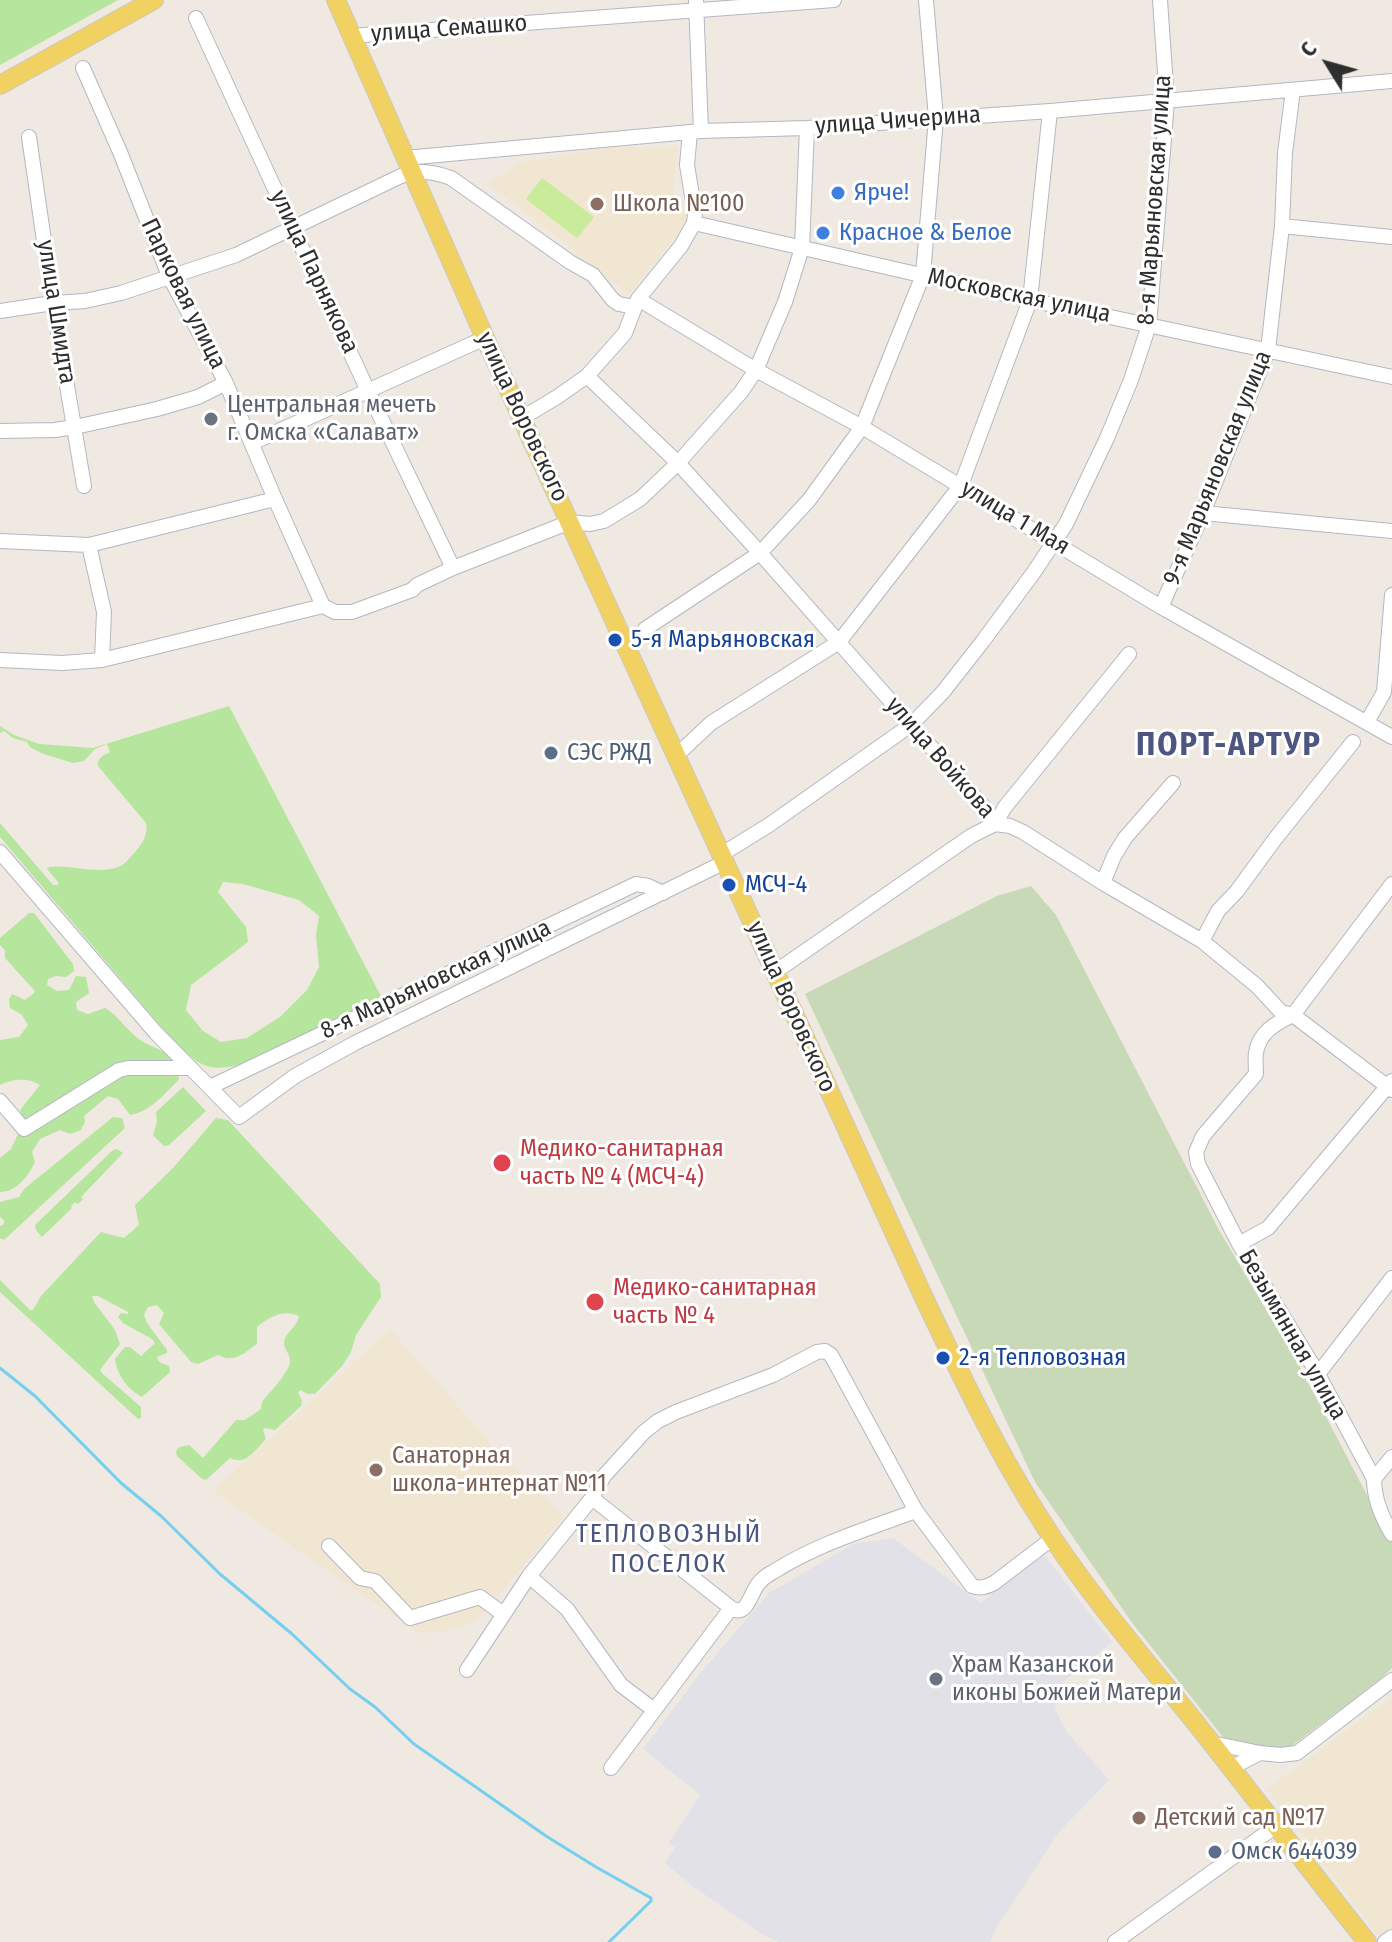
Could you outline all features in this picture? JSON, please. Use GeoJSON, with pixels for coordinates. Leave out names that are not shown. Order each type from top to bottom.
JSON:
{"type":"FeatureCollection","features":[{"type":"Feature","properties":{"kind":"main road"},"geometry":{"type":"LineString","coordinates":[[0,85],[154,0]]}},
{"type":"Feature","properties":{"kind":"main road","name":"улица Воровского"},"geometry":{"type":"LineString","coordinates":[[336,0],[485,338],[975,1404],[1011,1471],[1053,1538],[1106,1612],[1367,1942]]}},
{"type":"Feature","properties":{"kind":"street","name":"улица Семашко"},"geometry":{"type":"LineString","coordinates":[[351,36],[696,5],[834,0]]}},
{"type":"Feature","properties":{"kind":"street"},"geometry":{"type":"LineString","coordinates":[[645,629],[760,553],[809,500],[862,427],[923,275],[936,118],[926,0]]}},
{"type":"Feature","properties":{"kind":"street","name":"8-я Марьяновская улица"},"geometry":{"type":"LineString","coordinates":[[663,893],[636,884],[210,1087],[239,1117],[295,1076],[355,1043],[663,893],[724,858],[912,724],[943,692],[1066,524],[1107,438],[1149,325],[1167,101],[1160,0]]}},
{"type":"Feature","properties":{"kind":"street"},"geometry":{"type":"LineString","coordinates":[[522,418],[587,376],[625,333],[636,303],[681,246],[694,223],[687,165],[696,132],[696,5]]}},
{"type":"Feature","properties":{"kind":"street","name":"улица Парнякова"},"geometry":{"type":"LineString","coordinates":[[196,18],[453,568]]}},
{"type":"Feature","properties":{"kind":"street","name":"Парковая улица"},"geometry":{"type":"LineString","coordinates":[[83,68],[169,276],[226,383],[323,606]]}},
{"type":"Feature","properties":{"kind":"street","name":"улица Чичерина"},"geometry":{"type":"LineString","coordinates":[[408,165],[696,132],[807,128],[1050,111],[1392,81]]}},
{"type":"Feature","properties":{"kind":"street","name":"9-я Марьяновская улица"},"geometry":{"type":"LineString","coordinates":[[1161,607],[1203,513],[1268,350],[1293,90]]}},
{"type":"Feature","properties":{"kind":"street"},"geometry":{"type":"LineString","coordinates":[[677,755],[711,723],[839,642],[961,485],[1030,300],[1050,111]]}},
{"type":"Feature","properties":{"kind":"street"},"geometry":{"type":"LineString","coordinates":[[0,660],[62,663],[102,660],[323,606],[335,612],[352,612],[412,590],[453,568],[570,522],[590,524],[604,521],[640,499],[678,463],[741,392],[756,370],[785,302],[802,248],[807,128]]}},
{"type":"Feature","properties":{"kind":"street","name":"улица Шмидта"},"geometry":{"type":"LineString","coordinates":[[29,137],[84,486]]}},
{"type":"Feature","properties":{"kind":"street"},"geometry":{"type":"LineString","coordinates":[[0,311],[85,301],[121,293],[236,255],[408,165]]}},
{"type":"Feature","properties":{"kind":"street","name":"улица 1 Мая"},"geometry":{"type":"LineString","coordinates":[[408,165],[451,178],[593,275],[619,304],[636,303],[862,427],[1161,607],[1392,737]]}},
{"type":"Feature","properties":{"kind":"street","name":"Московская улица"},"geometry":{"type":"LineString","coordinates":[[694,223],[1030,300],[1392,377]]}},
{"type":"Feature","properties":{"kind":"street"},"geometry":{"type":"LineString","coordinates":[[1282,226],[1392,237]]}},
{"type":"Feature","properties":{"kind":"street"},"geometry":{"type":"LineString","coordinates":[[252,443],[485,338]]}},
{"type":"Feature","properties":{"kind":"street","name":"улица Войкова"},"geometry":{"type":"LineString","coordinates":[[587,376],[678,463],[760,553],[984,807],[995,824],[1023,832],[1202,941],[1257,986],[1281,1012],[1293,1015],[1391,1086]]}},
{"type":"Feature","properties":{"kind":"street"},"geometry":{"type":"LineString","coordinates":[[0,431],[75,427],[171,405],[198,397],[226,383]]}},
{"type":"Feature","properties":{"kind":"street"},"geometry":{"type":"LineString","coordinates":[[0,541],[89,545],[275,499]]}},
{"type":"Feature","properties":{"kind":"street"},"geometry":{"type":"LineString","coordinates":[[1203,513],[1392,531]]}},
{"type":"Feature","properties":{"kind":"street"},"geometry":{"type":"LineString","coordinates":[[89,545],[104,612],[102,660]]}},
{"type":"Feature","properties":{"kind":"street"},"geometry":{"type":"LineString","coordinates":[[1367,722],[1384,692],[1392,595]]}},
{"type":"Feature","properties":{"kind":"street"},"geometry":{"type":"LineString","coordinates":[[775,972],[971,836],[995,824],[1005,807],[1129,654]]}},
{"type":"Feature","properties":{"kind":"street"},"geometry":{"type":"LineString","coordinates":[[1202,941],[1218,911],[1353,742]]}},
{"type":"Feature","properties":{"kind":"street"},"geometry":{"type":"LineString","coordinates":[[1103,883],[1125,838],[1173,783]]}},
{"type":"Feature","properties":{"kind":"street"},"geometry":{"type":"LineString","coordinates":[[0,852],[156,1033],[210,1087]]}},
{"type":"Feature","properties":{"kind":"street"},"geometry":{"type":"LineString","coordinates":[[1272,1025],[1293,1015],[1392,884]]}},
{"type":"Feature","properties":{"kind":"street"},"geometry":{"type":"LineString","coordinates":[[1272,1025],[1274,1006]]}},
{"type":"Feature","properties":{"kind":"street","name":"Безымянная улица"},"geometry":{"type":"LineString","coordinates":[[1272,1025],[1258,1043],[1256,1074],[1203,1136],[1196,1152],[1198,1164],[1239,1244],[1318,1374],[1374,1479],[1374,1494],[1392,1534]]}},
{"type":"Feature","properties":{"kind":"street"},"geometry":{"type":"LineString","coordinates":[[0,1101],[24,1129],[119,1070],[191,1068]]}},
{"type":"Feature","properties":{"kind":"street"},"geometry":{"type":"LineString","coordinates":[[1239,1244],[1268,1228],[1391,1086]]}},
{"type":"Feature","properties":{"kind":"street"},"geometry":{"type":"LineString","coordinates":[[1318,1374],[1392,1278]]}},
{"type":"Feature","properties":{"kind":"street"},"geometry":{"type":"LineString","coordinates":[[467,1670],[529,1576],[592,1498],[604,1476],[644,1432],[676,1412],[773,1375],[817,1352],[825,1351],[831,1355],[916,1511],[972,1586],[977,1588],[994,1583],[1053,1538]]}},
{"type":"Feature","properties":{"kind":"street"},"geometry":{"type":"LineString","coordinates":[[1374,1479],[1392,1457]]}},
{"type":"Feature","properties":{"kind":"street"},"geometry":{"type":"LineString","coordinates":[[592,1498],[736,1612],[745,1608],[764,1577],[808,1552],[916,1511]]}},
{"type":"Feature","properties":{"kind":"street"},"geometry":{"type":"LineString","coordinates":[[329,1546],[360,1578],[375,1581],[410,1618],[480,1597],[503,1614]]}},
{"type":"Feature","properties":{"kind":"street"},"geometry":{"type":"LineString","coordinates":[[529,1576],[567,1609],[621,1685],[654,1710]]}},
{"type":"Feature","properties":{"kind":"street"},"geometry":{"type":"LineString","coordinates":[[611,1768],[731,1608]]}},
{"type":"Feature","properties":{"kind":"street"},"geometry":{"type":"LineString","coordinates":[[1212,1743],[1260,1753],[1297,1753],[1392,1680]]}},
{"type":"Feature","properties":{"kind":"street"},"geometry":{"type":"LineString","coordinates":[[1231,1768],[1260,1753]]}},
{"type":"Feature","properties":{"kind":"street"},"geometry":{"type":"LineString","coordinates":[[1115,1942],[1276,1826]]}},
{"type":"Feature","properties":{"kind":"street"},"geometry":{"type":"LineString","coordinates":[[1385,1942],[1392,1937]]}},
{"type":"Feature","properties":{"kind":"shaded area","name":"Школа №100"},"geometry":{"type":"Polygon","coordinates":[[[617,144],[641,148],[678,146],[673,188],[689,220],[629,294],[489,184],[519,163],[617,144]]]}},
{"type":"Feature","properties":{"kind":"shaded area","name":"Санаторная школа-интернат №11"},"geometry":{"type":"Polygon","coordinates":[[[390,1329],[495,1448],[564,1516],[485,1612],[472,1622],[446,1631],[418,1633],[213,1491],[390,1329]]]}},
{"type":"Feature","properties":{"kind":"shaded area"},"geometry":{"type":"Polygon","coordinates":[[[893,1538],[981,1603],[1041,1551],[1112,1642],[1059,1685],[1054,1698],[1056,1711],[1067,1732],[1109,1780],[1059,1832],[990,1942],[779,1942],[763,1935],[665,1863],[675,1848],[669,1843],[700,1795],[643,1749],[703,1670],[769,1593],[853,1544],[893,1538]]]}},
{"type":"Feature","properties":{"kind":"shaded area"},"geometry":{"type":"Polygon","coordinates":[[[1392,1697],[1392,1927],[1379,1937],[1267,1789],[1392,1697]]]}},
{"type":"Feature","properties":{"kind":"green space"},"geometry":{"type":"Polygon","coordinates":[[[0,0],[118,0],[0,65],[0,0]]]}},
{"type":"Feature","properties":{"kind":"green space"},"geometry":{"type":"Polygon","coordinates":[[[542,178],[594,217],[577,238],[526,199],[542,178]]]}},
{"type":"Feature","properties":{"kind":"green space"},"geometry":{"type":"Polygon","coordinates":[[[229,706],[382,998],[257,1060],[219,1068],[200,1063],[187,1053],[0,837],[0,823],[53,885],[58,885],[58,882],[47,869],[49,867],[101,870],[118,867],[125,862],[143,841],[146,823],[98,766],[100,759],[110,752],[107,744],[95,749],[84,761],[73,763],[41,753],[4,731],[0,733],[0,726],[39,744],[93,748],[229,706]],[[223,882],[218,892],[246,927],[248,942],[191,985],[186,1010],[203,1031],[221,1042],[247,1038],[280,1017],[307,990],[319,967],[316,935],[319,916],[299,900],[243,884],[223,882]]]}},
{"type":"Feature","properties":{"kind":"green space"},"geometry":{"type":"Polygon","coordinates":[[[1031,886],[1056,915],[1219,1230],[1300,1367],[1392,1543],[1392,1668],[1285,1751],[1242,1745],[1223,1737],[1133,1624],[1035,1482],[805,994],[997,896],[1031,886]]]}},
{"type":"Feature","properties":{"kind":"green space"},"geometry":{"type":"Polygon","coordinates":[[[29,913],[34,913],[73,964],[74,971],[66,977],[48,979],[47,985],[57,991],[69,990],[76,976],[86,977],[89,993],[76,1002],[77,1010],[88,1014],[105,1008],[110,1011],[140,1040],[171,1057],[178,1069],[179,1079],[151,1106],[130,1115],[118,1099],[108,1096],[84,1116],[81,1130],[70,1134],[60,1130],[40,1139],[32,1152],[35,1162],[25,1178],[12,1189],[0,1192],[0,1158],[11,1149],[18,1134],[31,1125],[20,1110],[40,1085],[20,1080],[0,1085],[0,1040],[19,1037],[28,1025],[22,1015],[10,1008],[9,999],[12,994],[25,1000],[35,991],[5,958],[0,938],[29,913]]]}},
{"type":"Feature","properties":{"kind":"green space"},"geometry":{"type":"Polygon","coordinates":[[[183,1087],[206,1111],[169,1145],[164,1146],[153,1135],[156,1112],[183,1087]]]}},
{"type":"Feature","properties":{"kind":"green space"},"geometry":{"type":"Polygon","coordinates":[[[113,1117],[122,1118],[125,1128],[4,1240],[0,1238],[0,1226],[4,1220],[0,1217],[0,1202],[19,1197],[24,1189],[113,1117]]]}},
{"type":"Feature","properties":{"kind":"green space"},"geometry":{"type":"Polygon","coordinates":[[[216,1118],[228,1120],[380,1284],[381,1297],[356,1335],[351,1352],[342,1366],[315,1394],[300,1390],[301,1406],[275,1430],[265,1428],[266,1439],[250,1456],[241,1460],[230,1458],[206,1480],[177,1456],[176,1451],[189,1445],[203,1458],[236,1420],[245,1420],[261,1409],[262,1402],[289,1366],[285,1339],[299,1316],[288,1313],[272,1317],[257,1327],[257,1344],[243,1354],[234,1358],[218,1355],[198,1364],[191,1362],[159,1324],[164,1313],[157,1305],[148,1307],[144,1315],[147,1323],[167,1350],[167,1353],[157,1357],[169,1366],[170,1372],[142,1397],[124,1381],[115,1359],[125,1347],[130,1347],[141,1356],[155,1343],[118,1317],[128,1312],[98,1296],[92,1296],[115,1330],[120,1344],[100,1370],[141,1407],[141,1418],[138,1419],[0,1292],[0,1280],[33,1310],[41,1296],[101,1232],[124,1238],[139,1225],[135,1205],[173,1168],[216,1118]]]}},
{"type":"Feature","properties":{"kind":"green space"},"geometry":{"type":"Polygon","coordinates":[[[117,1149],[123,1153],[81,1197],[83,1199],[78,1204],[75,1202],[42,1237],[35,1225],[117,1149]]]}},
{"type":"Feature","properties":{"kind":"waterway"},"geometry":{"type":"LineString","coordinates":[[0,1368],[35,1396],[121,1483],[161,1516],[220,1574],[414,1744],[546,1836],[651,1898],[609,1942]]}},
{"type":"Feature","properties":{"kind":"place","name":"Ярче!"},"geometry":{"type":"Point","coordinates":[838,193]}},
{"type":"Feature","properties":{"kind":"place","name":"Школа №100"},"geometry":{"type":"Point","coordinates":[597,204]}},
{"type":"Feature","properties":{"kind":"place","name":"Красное & Белое"},"geometry":{"type":"Point","coordinates":[823,233]}},
{"type":"Feature","properties":{"kind":"place","name":"Центральная мечеть г. Омска «Салават»"},"geometry":{"type":"Point","coordinates":[211,419]}},
{"type":"Feature","properties":{"kind":"place","name":"5-я Марьяновская"},"geometry":{"type":"Point","coordinates":[615,640]}},
{"type":"Feature","properties":{"kind":"place","name":"СЭС РЖД"},"geometry":{"type":"Point","coordinates":[551,753]}},
{"type":"Feature","properties":{"kind":"place","name":"МСЧ-4"},"geometry":{"type":"Point","coordinates":[729,885]}},
{"type":"Feature","properties":{"kind":"place","name":"Медико-санитарная часть № 4 (МСЧ-4)"},"geometry":{"type":"Point","coordinates":[502,1163]}},
{"type":"Feature","properties":{"kind":"place","name":"Медико-санитарная часть № 4"},"geometry":{"type":"Point","coordinates":[595,1302]}},
{"type":"Feature","properties":{"kind":"place","name":"2-я Тепловозная"},"geometry":{"type":"Point","coordinates":[943,1358]}},
{"type":"Feature","properties":{"kind":"place","name":"Санаторная школа-интернат №11"},"geometry":{"type":"Point","coordinates":[376,1470]}},
{"type":"Feature","properties":{"kind":"place","name":"Храм Казанской иконы Божией Матери"},"geometry":{"type":"Point","coordinates":[936,1679]}},
{"type":"Feature","properties":{"kind":"place","name":"Детский сад №17"},"geometry":{"type":"Point","coordinates":[1139,1818]}},
{"type":"Feature","properties":{"kind":"place","name":"Омск 644039"},"geometry":{"type":"Point","coordinates":[1215,1852]}},
{"type":"Feature","properties":{"kind":"district","name":"ПОРТ-АРТУР"},"geometry":{"type":"Point","coordinates":[1229,746]}},
{"type":"Feature","properties":{"kind":"district","name":"ТЕПЛОВОЗНЫЙ ПОСЕЛОК"},"geometry":{"type":"Point","coordinates":[669,1550]}}]}
